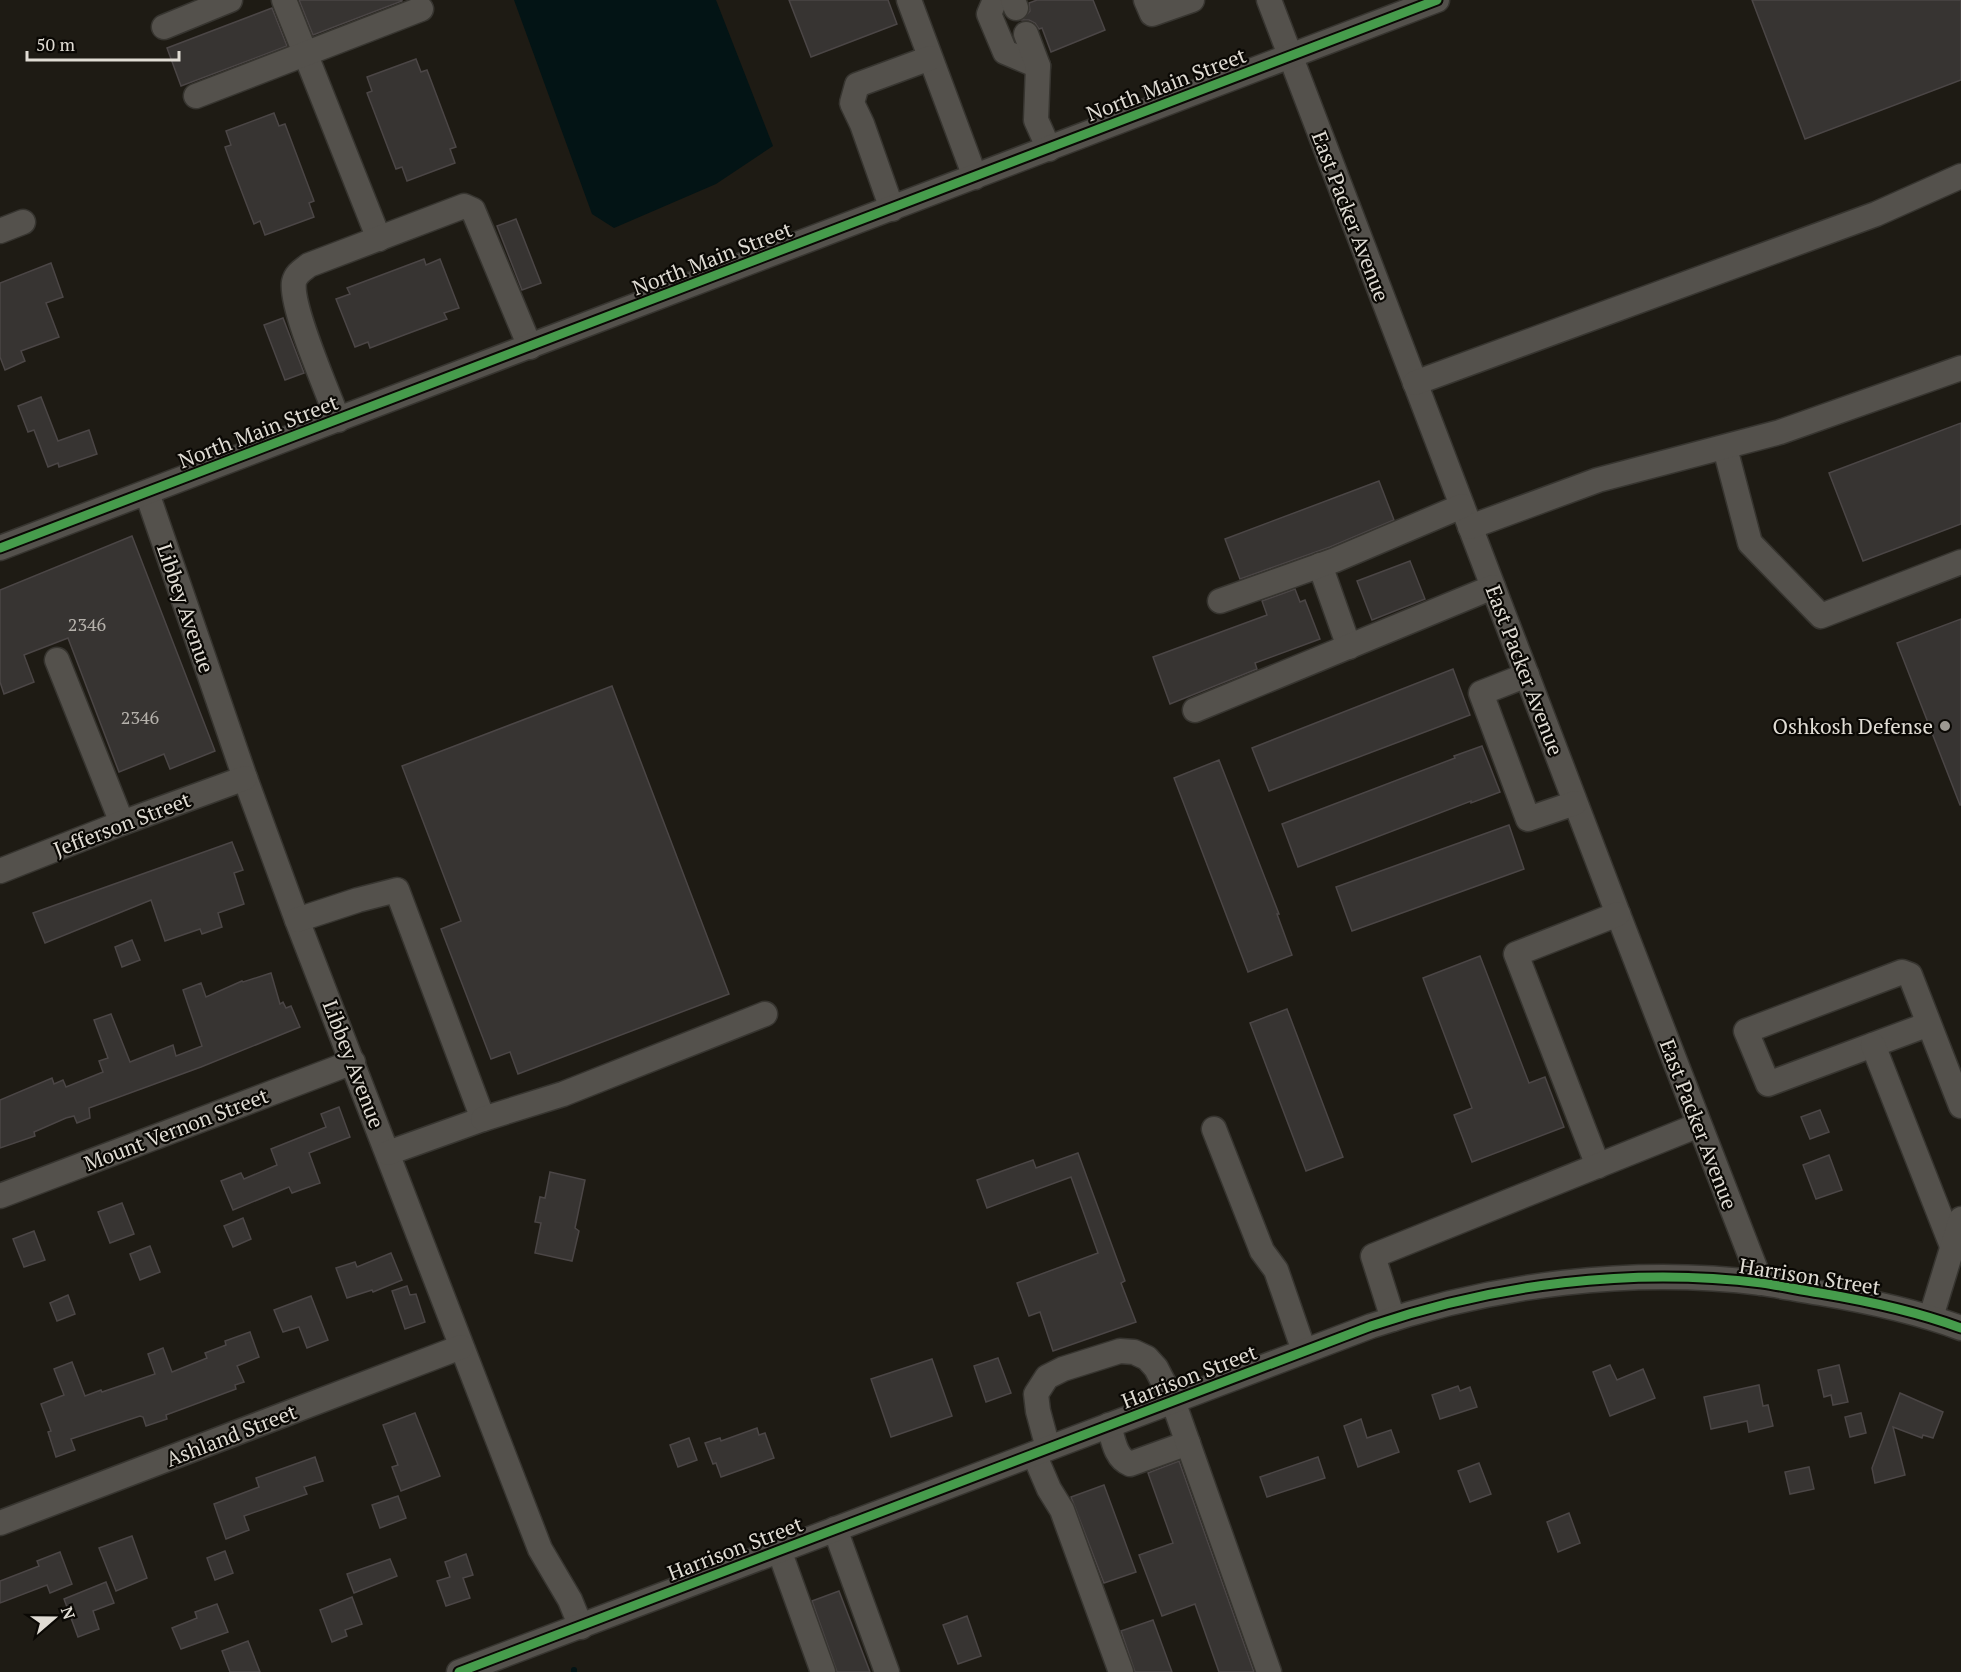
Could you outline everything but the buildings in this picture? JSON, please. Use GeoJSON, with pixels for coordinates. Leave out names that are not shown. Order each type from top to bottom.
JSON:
{"type":"FeatureCollection","features":[{"type":"Feature","properties":{"kind":"street"},"geometry":{"type":"LineString","coordinates":[[164,27],[231,0]]}},
{"type":"Feature","properties":{"kind":"street"},"geometry":{"type":"LineString","coordinates":[[284,0],[378,239]]}},
{"type":"Feature","properties":{"kind":"street"},"geometry":{"type":"LineString","coordinates":[[909,0],[975,177]]}},
{"type":"Feature","properties":{"kind":"street"},"geometry":{"type":"LineString","coordinates":[[1146,0],[1152,15],[1192,0]]}},
{"type":"Feature","properties":{"kind":"street","name":"East Packer Avenue"},"geometry":{"type":"LineString","coordinates":[[1269,0],[1575,803],[1761,1283]]}},
{"type":"Feature","properties":{"kind":"street","name":"North Main Street"},"geometry":{"type":"LineString","coordinates":[[0,548],[1437,0]]}},
{"type":"Feature","properties":{"kind":"street"},"geometry":{"type":"LineString","coordinates":[[1008,3],[989,14],[1005,52],[1038,66]]}},
{"type":"Feature","properties":{"kind":"street"},"geometry":{"type":"LineString","coordinates":[[196,96],[421,9]]}},
{"type":"Feature","properties":{"kind":"street"},"geometry":{"type":"LineString","coordinates":[[1026,34],[1038,66],[1036,120],[1049,149]]}},
{"type":"Feature","properties":{"kind":"street"},"geometry":{"type":"LineString","coordinates":[[892,209],[862,124],[852,103],[857,85],[930,58]]}},
{"type":"Feature","properties":{"kind":"street"},"geometry":{"type":"LineString","coordinates":[[1415,383],[1876,214],[1961,177]]}},
{"type":"Feature","properties":{"kind":"street"},"geometry":{"type":"LineString","coordinates":[[338,420],[295,304],[294,282],[298,274],[309,265],[464,206],[473,210],[530,347]]}},
{"type":"Feature","properties":{"kind":"street"},"geometry":{"type":"LineString","coordinates":[[0,231],[24,222]]}},
{"type":"Feature","properties":{"kind":"street"},"geometry":{"type":"LineString","coordinates":[[1220,601],[1466,517],[1780,432],[1961,368]]}},
{"type":"Feature","properties":{"kind":"street"},"geometry":{"type":"LineString","coordinates":[[1725,448],[1750,543],[1821,616],[1961,562]]}},
{"type":"Feature","properties":{"kind":"street","name":"Libbey Avenue"},"geometry":{"type":"LineString","coordinates":[[147,493],[245,778],[297,920],[540,1549],[570,1600],[581,1627]]}},
{"type":"Feature","properties":{"kind":"street"},"geometry":{"type":"LineString","coordinates":[[1320,565],[1349,647]]}},
{"type":"Feature","properties":{"kind":"street"},"geometry":{"type":"LineString","coordinates":[[1195,710],[1493,587]]}},
{"type":"Feature","properties":{"kind":"street"},"geometry":{"type":"LineString","coordinates":[[57,660],[122,823]]}},
{"type":"Feature","properties":{"kind":"street"},"geometry":{"type":"LineString","coordinates":[[1527,675],[1481,693],[1528,819],[1575,803]]}},
{"type":"Feature","properties":{"kind":"street","name":"Jefferson Street"},"geometry":{"type":"LineString","coordinates":[[0,871],[245,778]]}},
{"type":"Feature","properties":{"kind":"street"},"geometry":{"type":"LineString","coordinates":[[297,920],[397,890],[483,1119]]}},
{"type":"Feature","properties":{"kind":"street"},"geometry":{"type":"LineString","coordinates":[[1598,1166],[1516,954],[1618,914]]}},
{"type":"Feature","properties":{"kind":"street"},"geometry":{"type":"LineString","coordinates":[[1929,1024],[1768,1084],[1746,1031],[1902,972],[1910,975],[1961,1106]]}},
{"type":"Feature","properties":{"kind":"street"},"geometry":{"type":"LineString","coordinates":[[388,1153],[483,1119],[563,1094],[765,1014]]}},
{"type":"Feature","properties":{"kind":"street"},"geometry":{"type":"LineString","coordinates":[[1873,1045],[1952,1246]]}},
{"type":"Feature","properties":{"kind":"street","name":"Mount Vernon Street"},"geometry":{"type":"LineString","coordinates":[[0,1196],[353,1062]]}},
{"type":"Feature","properties":{"kind":"street"},"geometry":{"type":"LineString","coordinates":[[1394,1319],[1373,1256],[1699,1125]]}},
{"type":"Feature","properties":{"kind":"street"},"geometry":{"type":"LineString","coordinates":[[1214,1129],[1262,1251],[1276,1270],[1304,1351]]}},
{"type":"Feature","properties":{"kind":"street"},"geometry":{"type":"LineString","coordinates":[[1931,1317],[1961,1219]]}},
{"type":"Feature","properties":{"kind":"street","name":"Harrison Street"},"geometry":{"type":"LineString","coordinates":[[459,1672],[484,1668],[581,1627],[779,1550],[1304,1351],[1394,1319],[1500,1292],[1578,1281],[1648,1277],[1761,1283],[1866,1301],[1931,1317],[1961,1328]]}},
{"type":"Feature","properties":{"kind":"street","name":"Ashland Street"},"geometry":{"type":"LineString","coordinates":[[0,1522],[461,1347]]}},
{"type":"Feature","properties":{"kind":"street"},"geometry":{"type":"LineString","coordinates":[[1121,1672],[1062,1510],[1049,1489],[1041,1451],[1036,1394],[1047,1377],[1063,1369],[1120,1351],[1134,1352],[1147,1358],[1156,1368],[1173,1401],[1269,1672]]}},
{"type":"Feature","properties":{"kind":"street"},"geometry":{"type":"LineString","coordinates":[[1109,1425],[1118,1454],[1123,1461],[1130,1464],[1188,1443]]}},
{"type":"Feature","properties":{"kind":"street"},"geometry":{"type":"LineString","coordinates":[[835,1529],[887,1672]]}},
{"type":"Feature","properties":{"kind":"street"},"geometry":{"type":"LineString","coordinates":[[779,1550],[823,1672]]}},
{"type":"Feature","properties":{"kind":"shaded area"},"geometry":{"type":"Polygon","coordinates":[[[514,0],[716,0],[773,146],[716,184],[614,228],[592,214],[514,0]]]}},
{"type":"Feature","properties":{"kind":"cycle path"},"geometry":{"type":"LineString","coordinates":[[0,548],[1437,0]]}},
{"type":"Feature","properties":{"kind":"cycle path"},"geometry":{"type":"LineString","coordinates":[[459,1672],[1371,1326],[1466,1299],[1515,1290],[1613,1278],[1713,1279],[1762,1283],[1856,1299],[1961,1328]]}},
{"type":"Feature","properties":{"kind":"place","name":"Oshkosh Defense"},"geometry":{"type":"Point","coordinates":[1945,726]}}]}
